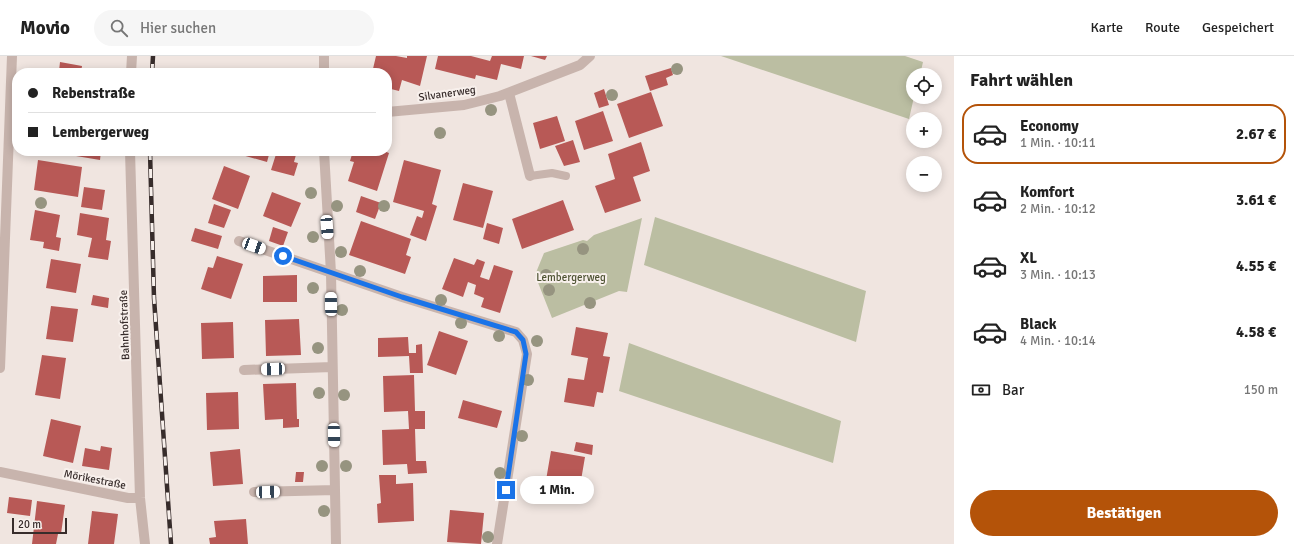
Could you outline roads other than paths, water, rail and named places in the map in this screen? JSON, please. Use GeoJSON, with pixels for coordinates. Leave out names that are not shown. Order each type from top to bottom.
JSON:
{"type":"FeatureCollection","features":[{"type":"Feature","properties":{"kind":"street"},"geometry":{"type":"LineString","coordinates":[[0,368],[4,147],[12,56]]}},
{"type":"Feature","properties":{"kind":"street"},"geometry":{"type":"LineString","coordinates":[[131,68],[132,56]]}},
{"type":"Feature","properties":{"kind":"street"},"geometry":{"type":"LineString","coordinates":[[324,56],[324,68]]}},
{"type":"Feature","properties":{"kind":"street","name":"Silvanerweg"},"geometry":{"type":"LineString","coordinates":[[392,112],[464,105],[509,93],[580,65],[590,56]]}},
{"type":"Feature","properties":{"kind":"street"},"geometry":{"type":"LineString","coordinates":[[509,93],[530,176]]}},
{"type":"Feature","properties":{"kind":"street","name":"Bahnhofstraße"},"geometry":{"type":"LineString","coordinates":[[130,156],[130,204],[137,354],[140,498]]}},
{"type":"Feature","properties":{"kind":"street"},"geometry":{"type":"LineString","coordinates":[[324,156],[330,273],[336,544]]}},
{"type":"Feature","properties":{"kind":"street"},"geometry":{"type":"LineString","coordinates":[[239,240],[330,273],[516,332],[523,340],[526,354],[497,544]]}},
{"type":"Feature","properties":{"kind":"street"},"geometry":{"type":"LineString","coordinates":[[244,370],[332,367]]}},
{"type":"Feature","properties":{"kind":"street","name":"Mörikestraße"},"geometry":{"type":"LineString","coordinates":[[0,472],[128,498],[140,498],[145,544]]}},
{"type":"Feature","properties":{"kind":"street"},"geometry":{"type":"LineString","coordinates":[[254,492],[335,490]]}},
{"type":"Feature","properties":{"kind":"lane"},"geometry":{"type":"LineString","coordinates":[[530,176],[552,173],[566,176]]}},
{"type":"Feature","properties":{"kind":"railway"},"geometry":{"type":"LineString","coordinates":[[152,68],[153,56]]}},
{"type":"Feature","properties":{"kind":"railway"},"geometry":{"type":"LineString","coordinates":[[150,156],[154,298],[171,544]]}},
{"type":"Feature","properties":{"kind":"park label","name":"Lembergerweg"},"geometry":{"type":"Point","coordinates":[571,277]}}]}
